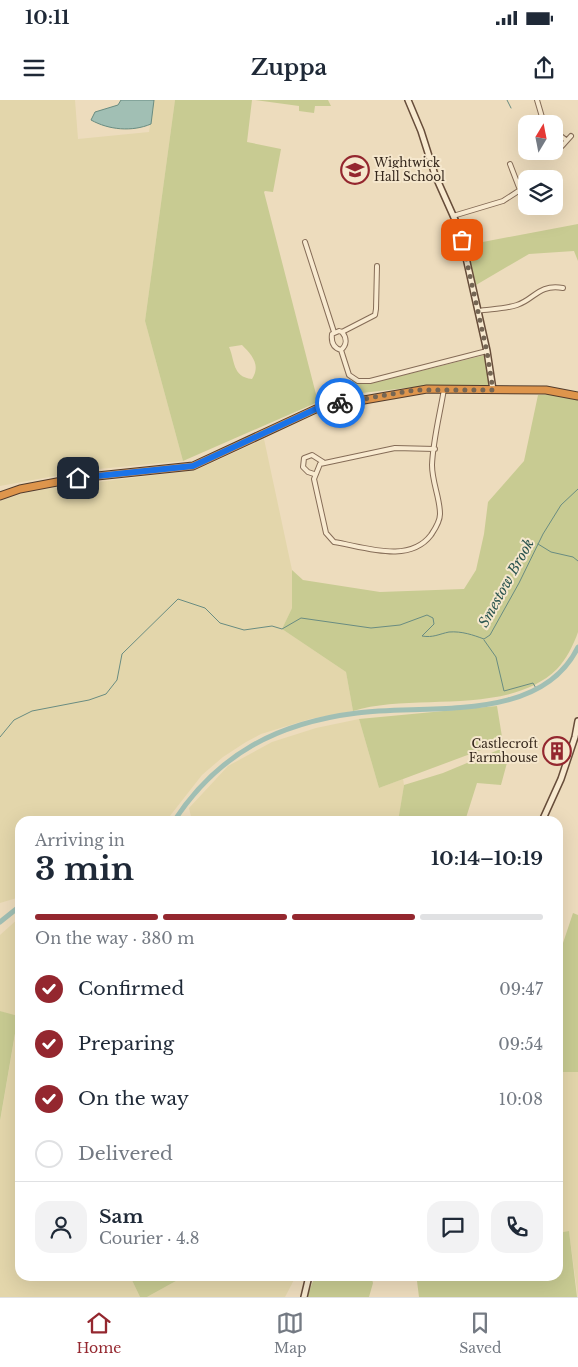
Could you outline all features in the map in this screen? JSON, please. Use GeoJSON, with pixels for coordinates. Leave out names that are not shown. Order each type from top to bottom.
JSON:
{"type":"FeatureCollection","features":[{"type":"Feature","properties":{"kind":"highway"},"geometry":{"type":"LineString","coordinates":[[0,496],[20,489],[78,478],[193,466],[318,408],[415,390],[546,390],[578,396]]}},
{"type":"Feature","properties":{"kind":"street"},"geometry":{"type":"LineString","coordinates":[[408,100],[421,131],[435,175],[460,231],[487,352],[493,390]]}},
{"type":"Feature","properties":{"kind":"street"},"geometry":{"type":"LineString","coordinates":[[536,100],[541,115]]}},
{"type":"Feature","properties":{"kind":"street"},"geometry":{"type":"LineString","coordinates":[[563,144],[571,136]]}},
{"type":"Feature","properties":{"kind":"street"},"geometry":{"type":"LineString","coordinates":[[510,164],[518,185]]}},
{"type":"Feature","properties":{"kind":"street"},"geometry":{"type":"LineString","coordinates":[[453,216],[503,201],[518,191]]}},
{"type":"Feature","properties":{"kind":"street"},"geometry":{"type":"LineString","coordinates":[[305,242],[334,332],[332,334],[332,342],[334,347],[341,350],[349,376],[358,381],[370,381],[487,352]]}},
{"type":"Feature","properties":{"kind":"street"},"geometry":{"type":"LineString","coordinates":[[334,332],[342,332],[375,315],[377,266]]}},
{"type":"Feature","properties":{"kind":"street"},"geometry":{"type":"LineString","coordinates":[[556,280],[556,287]]}},
{"type":"Feature","properties":{"kind":"street"},"geometry":{"type":"LineString","coordinates":[[478,310],[518,305],[537,291],[556,287],[564,288]]}},
{"type":"Feature","properties":{"kind":"street"},"geometry":{"type":"LineString","coordinates":[[341,350],[346,343],[346,338],[342,332]]}},
{"type":"Feature","properties":{"kind":"street"},"geometry":{"type":"LineString","coordinates":[[434,449],[395,448],[323,462],[319,465],[314,474],[326,533],[330,539],[334,542],[395,552],[418,548],[426,540],[440,518],[440,506],[432,469],[444,390]]}},
{"type":"Feature","properties":{"kind":"street"},"geometry":{"type":"LineString","coordinates":[[314,474],[308,472],[303,467],[304,458],[312,456],[323,462]]}},
{"type":"Feature","properties":{"kind":"street"},"geometry":{"type":"LineString","coordinates":[[544,816],[577,738],[578,721]]}},
{"type":"Feature","properties":{"kind":"street"},"geometry":{"type":"LineString","coordinates":[[304,1297],[309,1281]]}},
{"type":"Feature","properties":{"kind":"shaded area"},"geometry":{"type":"Polygon","coordinates":[[[0,100],[75,100],[78,139],[149,132],[154,100],[175,100],[145,321],[183,461],[88,470],[0,486],[0,100]]]}},
{"type":"Feature","properties":{"kind":"shaded area"},"geometry":{"type":"Polygon","coordinates":[[[264,439],[292,570],[292,608],[282,629],[346,672],[353,711],[310,719],[261,734],[246,742],[223,757],[202,775],[170,816],[15,816],[15,898],[0,903],[0,501],[24,493],[58,487],[196,470],[264,439]]]}},
{"type":"Feature","properties":{"kind":"shaded area"},"geometry":{"type":"Polygon","coordinates":[[[359,719],[379,788],[403,779],[404,785],[399,816],[191,816],[189,808],[228,766],[272,742],[316,728],[359,719]]]}},
{"type":"Feature","properties":{"kind":"shaded area"},"geometry":{"type":"Polygon","coordinates":[[[15,922],[15,1016],[0,1011],[0,935],[15,922]]]}},
{"type":"Feature","properties":{"kind":"shaded area"},"geometry":{"type":"Polygon","coordinates":[[[15,1034],[15,1281],[132,1281],[140,1297],[0,1297],[0,1122],[15,1034]]]}},
{"type":"Feature","properties":{"kind":"shaded area"},"geometry":{"type":"Polygon","coordinates":[[[563,1072],[578,1072],[578,1297],[569,1232],[563,1233],[563,1072]]]}},
{"type":"Feature","properties":{"kind":"shaded area"},"geometry":{"type":"Polygon","coordinates":[[[176,1281],[293,1281],[285,1297],[147,1297],[176,1281]]]}},
{"type":"Feature","properties":{"kind":"green space"},"geometry":{"type":"Polygon","coordinates":[[[175,100],[252,100],[247,142],[281,149],[273,192],[264,192],[318,402],[183,461],[145,321],[175,100]],[[242,345],[229,347],[235,367],[241,375],[252,379],[256,369],[254,360],[242,345]]]}},
{"type":"Feature","properties":{"kind":"green space"},"geometry":{"type":"Polygon","coordinates":[[[255,100],[328,100],[331,106],[315,106],[314,113],[299,111],[299,106],[255,100]]]}},
{"type":"Feature","properties":{"kind":"green space"},"geometry":{"type":"Polygon","coordinates":[[[578,224],[578,261],[574,251],[529,254],[476,285],[467,245],[578,224]]]}},
{"type":"Feature","properties":{"kind":"green space"},"geometry":{"type":"Polygon","coordinates":[[[485,355],[490,384],[487,386],[433,385],[353,394],[352,381],[372,383],[485,355]]]}},
{"type":"Feature","properties":{"kind":"green space"},"geometry":{"type":"Polygon","coordinates":[[[551,394],[578,400],[578,632],[567,657],[557,669],[537,684],[513,693],[459,701],[403,703],[353,711],[346,672],[282,629],[292,608],[292,570],[303,580],[380,592],[464,589],[476,570],[484,534],[488,502],[524,461],[538,395],[551,394]]]}},
{"type":"Feature","properties":{"kind":"green space"},"geometry":{"type":"Polygon","coordinates":[[[497,706],[503,743],[379,788],[359,719],[497,706]]]}},
{"type":"Feature","properties":{"kind":"green space"},"geometry":{"type":"Polygon","coordinates":[[[503,748],[504,755],[508,759],[501,785],[477,783],[467,816],[399,816],[404,785],[443,773],[503,748]]]}},
{"type":"Feature","properties":{"kind":"green space"},"geometry":{"type":"Polygon","coordinates":[[[573,913],[578,915],[578,1072],[563,1072],[563,943],[573,913]]]}},
{"type":"Feature","properties":{"kind":"green space"},"geometry":{"type":"Polygon","coordinates":[[[0,1011],[15,1015],[15,1034],[0,1121],[0,1011]]]}},
{"type":"Feature","properties":{"kind":"green space"},"geometry":{"type":"Polygon","coordinates":[[[569,1231],[577,1297],[419,1297],[417,1281],[563,1281],[563,1232],[569,1231]]]}},
{"type":"Feature","properties":{"kind":"green space"},"geometry":{"type":"Polygon","coordinates":[[[132,1281],[176,1281],[147,1297],[140,1297],[132,1281]]]}},
{"type":"Feature","properties":{"kind":"green space"},"geometry":{"type":"Polygon","coordinates":[[[313,1281],[372,1281],[373,1283],[369,1297],[307,1297],[313,1281]]]}},
{"type":"Feature","properties":{"kind":"water"},"geometry":{"type":"Polygon","coordinates":[[[121,100],[154,100],[151,124],[144,127],[121,129],[105,126],[91,120],[95,112],[118,105],[121,100]]]}},
{"type":"Feature","properties":{"kind":"waterway"},"geometry":{"type":"LineString","coordinates":[[507,100],[511,108]]}},
{"type":"Feature","properties":{"kind":"waterway","name":"Smestow Brook"},"geometry":{"type":"LineString","coordinates":[[0,737],[14,720],[32,711],[89,700],[106,694],[117,680],[122,654],[178,599],[205,608],[220,623],[244,630],[272,626],[282,629],[301,618],[371,628],[400,625],[427,615],[433,618],[434,624],[422,636],[454,632],[484,639],[490,635],[519,583],[543,534],[561,505],[578,489]]}},
{"type":"Feature","properties":{"kind":"waterway"},"geometry":{"type":"LineString","coordinates":[[538,544],[551,552],[573,557],[578,561]]}},
{"type":"Feature","properties":{"kind":"waterway"},"geometry":{"type":"LineString","coordinates":[[484,640],[496,657],[504,691],[533,683],[537,690]]}},
{"type":"Feature","properties":{"kind":"waterway"},"geometry":{"type":"LineString","coordinates":[[178,816],[210,777],[230,760],[276,734],[301,725],[357,713],[480,706],[510,699],[538,689],[561,672],[578,647]]}},
{"type":"Feature","properties":{"kind":"waterway"},"geometry":{"type":"LineString","coordinates":[[0,922],[15,910]]}},
{"type":"Feature","properties":{"kind":"way so far"},"geometry":{"type":"LineString","coordinates":[[340,403],[415,390],[493,390],[487,352],[462,240]]}},
{"type":"Feature","properties":{"kind":"place","name":"Wightwick Hall School"},"geometry":{"type":"Point","coordinates":[355,170]}},
{"type":"Feature","properties":{"kind":"place","name":"Castlecroft Farmhouse"},"geometry":{"type":"Point","coordinates":[557,751]}},
{"type":"Feature","properties":{"kind":"route"},"geometry":{"type":"LineString","coordinates":[[78,478],[193,466],[318,408],[340,403]]}}]}
